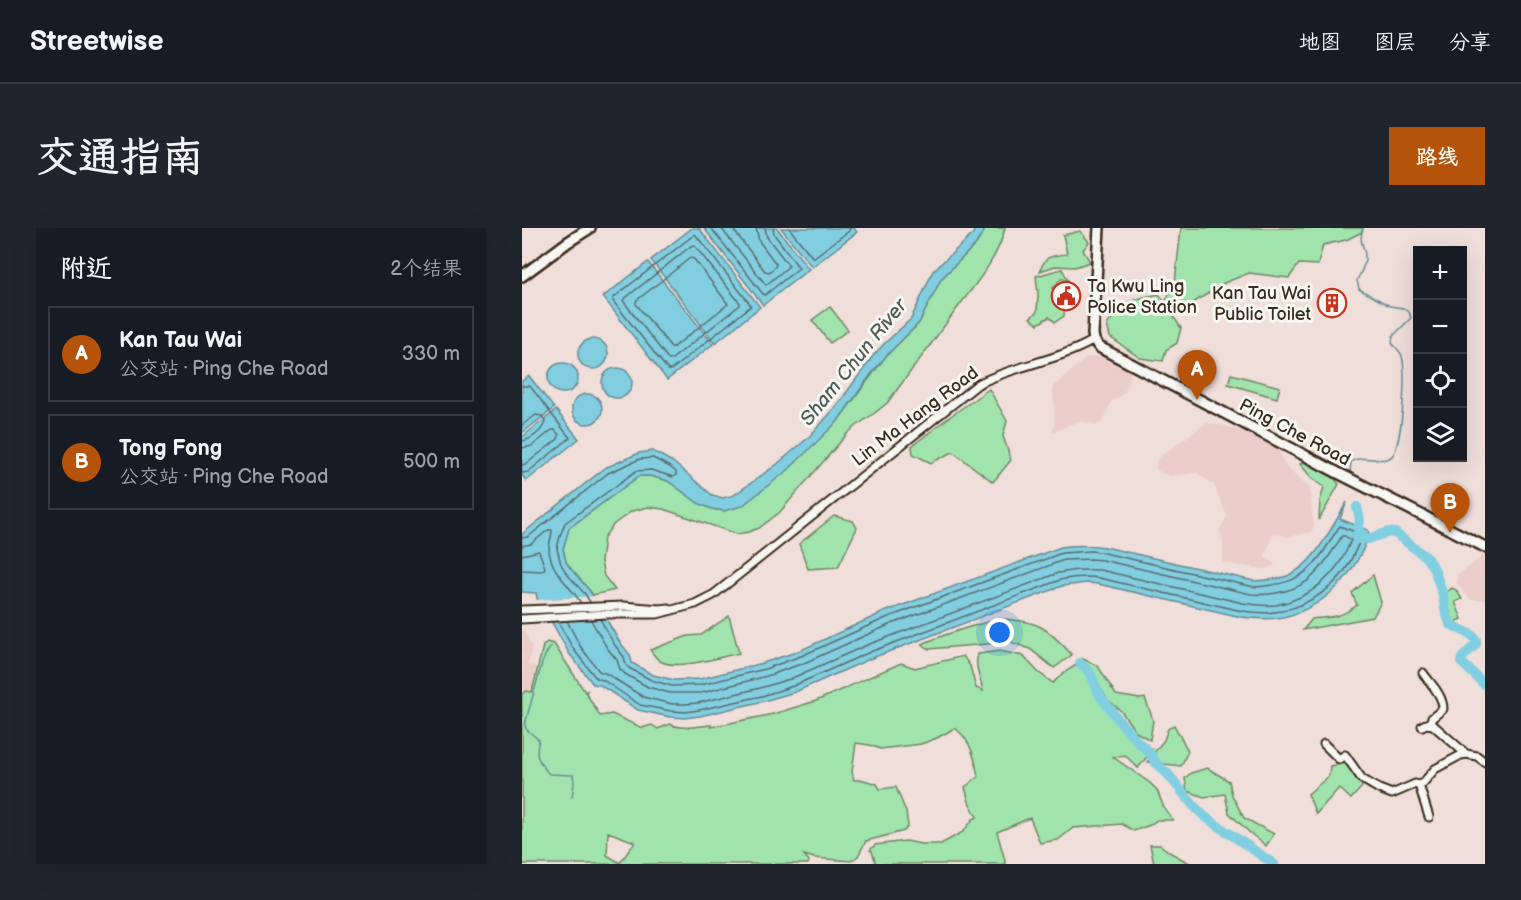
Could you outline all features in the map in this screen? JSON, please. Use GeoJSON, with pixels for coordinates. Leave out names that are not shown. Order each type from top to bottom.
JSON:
{"type":"FeatureCollection","features":[{"type":"Feature","properties":{"kind":"street"},"geometry":{"type":"LineString","coordinates":[[524,273],[590,228]]}},
{"type":"Feature","properties":{"kind":"street"},"geometry":{"type":"LineString","coordinates":[[1094,340],[1099,228]]}},
{"type":"Feature","properties":{"kind":"street","name":"Ping Che Road"},"geometry":{"type":"LineString","coordinates":[[1094,340],[1099,347],[1338,473],[1485,547]]}},
{"type":"Feature","properties":{"kind":"street","name":"Lin Ma Hang Road"},"geometry":{"type":"LineString","coordinates":[[522,610],[679,609],[695,604],[713,594],[978,384],[1074,351],[1094,340]]}},
{"type":"Feature","properties":{"kind":"street","name":"Lin Ma Hang Road"},"geometry":{"type":"LineString","coordinates":[[522,619],[607,610]]}},
{"type":"Feature","properties":{"kind":"street"},"geometry":{"type":"LineString","coordinates":[[1422,673],[1441,697],[1443,704],[1443,709],[1426,725],[1433,725],[1466,754]]}},
{"type":"Feature","properties":{"kind":"street"},"geometry":{"type":"LineString","coordinates":[[1324,744],[1339,759],[1344,755],[1362,779],[1392,794],[1425,782],[1436,769],[1461,755],[1477,756],[1485,762]]}},
{"type":"Feature","properties":{"kind":"street"},"geometry":{"type":"LineString","coordinates":[[1419,785],[1429,817]]}},
{"type":"Feature","properties":{"kind":"shaded area"},"geometry":{"type":"Polygon","coordinates":[[[1087,357],[1104,357],[1132,371],[1125,392],[1111,402],[1101,423],[1097,425],[1083,421],[1070,424],[1052,433],[1055,422],[1053,386],[1087,357]]]}},
{"type":"Feature","properties":{"kind":"shaded area"},"geometry":{"type":"Polygon","coordinates":[[[1206,423],[1258,434],[1278,449],[1286,467],[1309,487],[1314,526],[1311,532],[1288,537],[1273,533],[1265,556],[1275,565],[1265,569],[1223,563],[1223,541],[1219,531],[1227,516],[1214,485],[1197,473],[1169,476],[1156,470],[1157,459],[1206,423]]]}},
{"type":"Feature","properties":{"kind":"shaded area"},"geometry":{"type":"Polygon","coordinates":[[[1484,555],[1485,600],[1471,600],[1458,586],[1457,576],[1484,555]]]}},
{"type":"Feature","properties":{"kind":"shaded area"},"geometry":{"type":"Polygon","coordinates":[[[522,630],[532,648],[528,665],[538,667],[532,692],[522,690],[522,630]]]}},
{"type":"Feature","properties":{"kind":"green space"},"geometry":{"type":"Polygon","coordinates":[[[986,228],[1005,228],[997,251],[976,284],[887,403],[848,433],[779,513],[759,528],[737,534],[663,509],[648,507],[632,511],[614,524],[604,537],[601,562],[604,576],[615,590],[593,595],[566,562],[563,549],[569,528],[639,476],[650,476],[668,481],[699,503],[724,511],[837,422],[886,356],[919,323],[941,279],[976,244],[986,228]]]}},
{"type":"Feature","properties":{"kind":"green space"},"geometry":{"type":"Polygon","coordinates":[[[1181,228],[1363,228],[1362,232],[1346,240],[1323,245],[1318,265],[1299,264],[1289,278],[1249,273],[1224,283],[1173,316],[1181,328],[1177,343],[1166,350],[1163,361],[1140,358],[1110,337],[1107,325],[1123,304],[1159,294],[1165,302],[1175,283],[1181,228]]]}},
{"type":"Feature","properties":{"kind":"green space"},"geometry":{"type":"Polygon","coordinates":[[[1080,231],[1089,242],[1083,250],[1090,262],[1075,267],[1055,266],[1040,271],[1044,262],[1050,257],[1067,254],[1063,235],[1080,231]]]}},
{"type":"Feature","properties":{"kind":"green space"},"geometry":{"type":"Polygon","coordinates":[[[1062,269],[1068,280],[1061,279],[1053,288],[1057,298],[1055,302],[1065,304],[1064,316],[1055,322],[1049,317],[1038,324],[1030,318],[1037,312],[1036,276],[1062,269]]]}},
{"type":"Feature","properties":{"kind":"green space"},"geometry":{"type":"Polygon","coordinates":[[[830,307],[848,330],[830,343],[812,320],[830,307]]]}},
{"type":"Feature","properties":{"kind":"green space"},"geometry":{"type":"Polygon","coordinates":[[[1231,374],[1280,387],[1277,398],[1228,384],[1231,374]]]}},
{"type":"Feature","properties":{"kind":"green space"},"geometry":{"type":"Polygon","coordinates":[[[989,389],[1007,421],[1003,436],[1011,460],[993,482],[953,452],[931,463],[913,454],[912,446],[989,389]]]}},
{"type":"Feature","properties":{"kind":"green space"},"geometry":{"type":"Polygon","coordinates":[[[1307,460],[1328,471],[1339,484],[1319,520],[1320,501],[1324,487],[1300,464],[1307,460]]]}},
{"type":"Feature","properties":{"kind":"green space"},"geometry":{"type":"Polygon","coordinates":[[[834,516],[853,521],[857,528],[838,567],[808,569],[799,544],[834,516]]]}},
{"type":"Feature","properties":{"kind":"green space"},"geometry":{"type":"Polygon","coordinates":[[[1373,575],[1381,602],[1373,617],[1303,630],[1312,619],[1341,615],[1357,605],[1352,593],[1373,575]]]}},
{"type":"Feature","properties":{"kind":"green space"},"geometry":{"type":"Polygon","coordinates":[[[1452,588],[1462,599],[1455,602],[1462,619],[1450,624],[1443,595],[1452,588]]]}},
{"type":"Feature","properties":{"kind":"green space"},"geometry":{"type":"Polygon","coordinates":[[[729,616],[739,653],[677,665],[660,661],[650,650],[688,636],[701,635],[729,616]]]}},
{"type":"Feature","properties":{"kind":"green space"},"geometry":{"type":"Polygon","coordinates":[[[998,619],[1022,621],[1040,626],[1055,637],[1072,655],[1054,668],[1030,649],[1011,642],[929,649],[922,644],[998,619]]]}},
{"type":"Feature","properties":{"kind":"green space"},"geometry":{"type":"Polygon","coordinates":[[[547,642],[554,644],[585,692],[587,691],[586,693],[600,716],[612,714],[642,728],[652,725],[658,729],[670,724],[684,727],[711,725],[711,727],[773,714],[816,701],[901,663],[915,668],[963,656],[970,666],[976,688],[983,691],[977,668],[978,654],[1000,651],[1023,656],[1038,672],[1053,683],[1063,673],[1080,663],[1090,673],[1100,696],[1136,740],[1153,749],[1138,768],[1125,755],[1113,757],[1157,790],[1164,808],[1173,820],[1157,820],[1134,831],[1122,824],[1073,828],[1058,840],[1040,843],[1030,818],[997,832],[1006,864],[876,864],[870,850],[875,845],[906,841],[941,844],[963,832],[977,817],[969,802],[965,787],[978,777],[975,763],[969,744],[955,728],[921,744],[880,749],[856,743],[852,772],[854,780],[877,784],[880,789],[896,787],[906,812],[908,826],[904,831],[866,841],[858,856],[851,861],[804,855],[809,861],[808,864],[522,864],[522,694],[526,691],[532,692],[543,646],[547,642]],[[608,832],[607,855],[620,863],[635,842],[608,832]]]}},
{"type":"Feature","properties":{"kind":"green space"},"geometry":{"type":"Polygon","coordinates":[[[1083,659],[1098,666],[1116,695],[1145,698],[1153,720],[1150,740],[1136,732],[1121,711],[1107,699],[1083,659]]]}},
{"type":"Feature","properties":{"kind":"green space"},"geometry":{"type":"Polygon","coordinates":[[[1174,725],[1188,751],[1181,766],[1147,762],[1164,740],[1168,729],[1174,725]]]}},
{"type":"Feature","properties":{"kind":"green space"},"geometry":{"type":"Polygon","coordinates":[[[1350,763],[1359,769],[1362,787],[1351,799],[1339,788],[1316,814],[1308,794],[1329,776],[1330,766],[1350,763]]]}},
{"type":"Feature","properties":{"kind":"green space"},"geometry":{"type":"Polygon","coordinates":[[[1207,768],[1229,781],[1232,795],[1244,818],[1274,834],[1266,846],[1229,813],[1225,794],[1204,797],[1187,791],[1185,778],[1191,773],[1207,768]]]}},
{"type":"Feature","properties":{"kind":"green space"},"geometry":{"type":"Polygon","coordinates":[[[1150,845],[1160,845],[1191,864],[1154,864],[1150,845]]]}},
{"type":"Feature","properties":{"kind":"water"},"geometry":{"type":"Polygon","coordinates":[[[692,228],[699,228],[760,307],[715,343],[651,260],[692,228]]]}},
{"type":"Feature","properties":{"kind":"water"},"geometry":{"type":"Polygon","coordinates":[[[704,228],[777,228],[809,269],[763,305],[704,228]]]}},
{"type":"Feature","properties":{"kind":"water"},"geometry":{"type":"Polygon","coordinates":[[[781,228],[854,228],[857,232],[812,267],[781,228]]]}},
{"type":"Feature","properties":{"kind":"water"},"geometry":{"type":"Polygon","coordinates":[[[976,228],[986,228],[976,244],[941,279],[919,323],[886,356],[837,422],[788,470],[742,506],[724,511],[712,509],[698,503],[668,481],[650,476],[639,476],[569,528],[563,549],[566,562],[590,591],[619,641],[630,655],[632,663],[653,675],[674,680],[700,679],[763,663],[799,651],[884,612],[1061,547],[1105,547],[1254,581],[1279,578],[1297,571],[1306,563],[1329,533],[1347,502],[1340,519],[1368,530],[1369,534],[1355,564],[1346,577],[1323,599],[1309,607],[1294,614],[1269,619],[1241,617],[1098,584],[1062,586],[872,658],[795,692],[700,716],[670,717],[638,710],[600,685],[593,684],[569,653],[545,610],[539,608],[536,593],[522,592],[522,534],[605,468],[639,453],[653,451],[673,462],[712,495],[723,498],[734,495],[776,465],[808,438],[836,407],[873,356],[911,319],[933,271],[972,235],[976,228]]]}},
{"type":"Feature","properties":{"kind":"water"},"geometry":{"type":"Polygon","coordinates":[[[648,262],[713,344],[667,380],[603,297],[648,262]]]}},
{"type":"Feature","properties":{"kind":"water"},"geometry":{"type":"Polygon","coordinates":[[[593,339],[604,343],[608,354],[604,365],[593,369],[582,365],[578,354],[582,343],[593,339]]]}},
{"type":"Feature","properties":{"kind":"water"},"geometry":{"type":"Polygon","coordinates":[[[563,363],[574,367],[578,378],[574,389],[563,393],[552,389],[548,378],[552,367],[563,363]]]}},
{"type":"Feature","properties":{"kind":"water"},"geometry":{"type":"Polygon","coordinates":[[[617,368],[628,372],[632,383],[628,394],[617,398],[606,394],[602,383],[606,372],[617,368]]]}},
{"type":"Feature","properties":{"kind":"water"},"geometry":{"type":"Polygon","coordinates":[[[529,376],[554,408],[522,433],[522,381],[529,376]]]}},
{"type":"Feature","properties":{"kind":"water"},"geometry":{"type":"Polygon","coordinates":[[[587,394],[598,398],[602,409],[598,420],[587,424],[576,420],[572,409],[576,398],[587,394]]]}},
{"type":"Feature","properties":{"kind":"water"},"geometry":{"type":"Polygon","coordinates":[[[556,410],[579,439],[526,481],[522,475],[522,437],[556,410]]]}},
{"type":"Feature","properties":{"kind":"pier"},"geometry":{"type":"Polygon","coordinates":[[[597,596],[607,613],[607,618],[548,621],[543,613],[537,610],[534,600],[597,596]]]}},
{"type":"Feature","properties":{"kind":"waterway"},"geometry":{"type":"LineString","coordinates":[[1350,473],[1351,462],[1361,459],[1388,458],[1396,449],[1401,422],[1404,374],[1401,354],[1392,343],[1393,336],[1411,318],[1409,312],[1403,308],[1390,306],[1359,289],[1357,280],[1365,260],[1361,241],[1363,228]]}},
{"type":"Feature","properties":{"kind":"waterway"},"geometry":{"type":"LineString","coordinates":[[1357,507],[1360,520],[1357,539]]}},
{"type":"Feature","properties":{"kind":"waterway"},"geometry":{"type":"LineString","coordinates":[[1357,537],[1368,539],[1389,532],[1395,533],[1426,557],[1434,569],[1450,624],[1472,635],[1476,640],[1476,644],[1461,662],[1485,685]]}},
{"type":"Feature","properties":{"kind":"waterway"},"geometry":{"type":"LineString","coordinates":[[551,646],[542,663],[525,724],[526,729],[539,740],[538,758],[549,774],[573,775],[572,797]]}},
{"type":"Feature","properties":{"kind":"waterway"},"geometry":{"type":"LineString","coordinates":[[1080,663],[1090,673],[1100,696],[1121,723],[1149,752],[1193,805],[1204,816],[1274,864]]}},
{"type":"Feature","properties":{"kind":"place","name":"Ta Kwu Ling Police Station"},"geometry":{"type":"Point","coordinates":[1066,296]}},
{"type":"Feature","properties":{"kind":"place","name":"Kan Tau Wai Public Toilet"},"geometry":{"type":"Point","coordinates":[1332,303]}},
{"type":"Feature","properties":{"kind":"place","name":"Kan Tau Wai"},"geometry":{"type":"Point","coordinates":[1197,400]}},
{"type":"Feature","properties":{"kind":"place","name":"Tong Fong"},"geometry":{"type":"Point","coordinates":[1450,533]}},
{"type":"Feature","properties":{"kind":"water label","name":"Sham Chun River"},"geometry":{"type":"Point","coordinates":[853,362]}}]}
